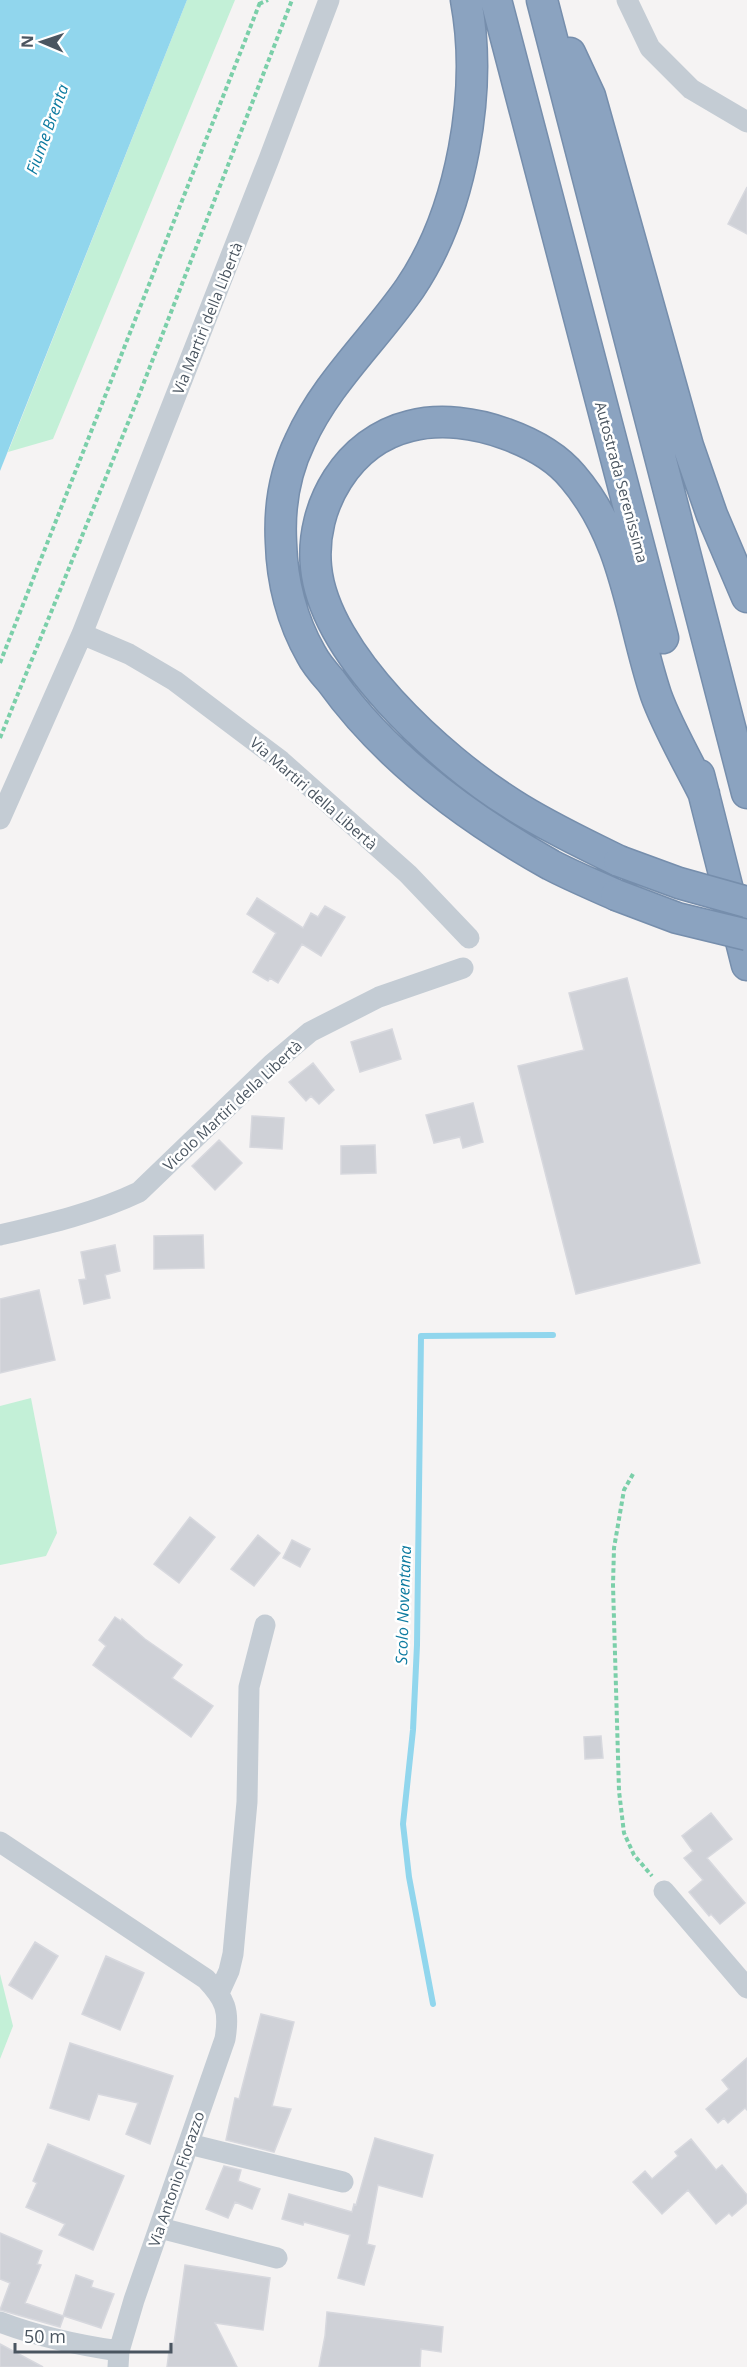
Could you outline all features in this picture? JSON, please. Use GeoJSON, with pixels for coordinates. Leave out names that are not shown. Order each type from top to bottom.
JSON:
{"type":"FeatureCollection","features":[{"type":"Feature","properties":{"kind":"highway"},"geometry":{"type":"LineString","coordinates":[[466,0],[470,17],[472,79],[469,114],[465,144],[440,232],[411,286],[347,367],[316,411],[300,441],[288,473],[280,523],[281,565],[292,612],[311,655],[338,692],[379,740],[458,806],[552,865],[616,895],[677,918],[747,935]]}},
{"type":"Feature","properties":{"kind":"highway","name":"Autostrada Serenissima"},"geometry":{"type":"LineString","coordinates":[[495,0],[747,965]]}},
{"type":"Feature","properties":{"kind":"highway"},"geometry":{"type":"LineString","coordinates":[[543,0],[590,96],[688,446],[711,515],[747,597]]}},
{"type":"Feature","properties":{"kind":"highway"},"geometry":{"type":"LineString","coordinates":[[543,0],[747,793]]}},
{"type":"Feature","properties":{"kind":"highway"},"geometry":{"type":"LineString","coordinates":[[704,794],[657,697],[636,618],[601,514],[571,474],[535,446],[498,431],[473,425],[435,423],[410,426],[382,437],[364,449],[333,485],[318,523],[315,547],[319,585],[331,620],[370,676],[410,722],[460,766],[513,805],[619,861],[679,883],[747,902]]}},
{"type":"Feature","properties":{"kind":"street","name":"Via Martiri della Libertà"},"geometry":{"type":"LineString","coordinates":[[0,819],[82,634],[269,159],[329,0]]}},
{"type":"Feature","properties":{"kind":"street"},"geometry":{"type":"LineString","coordinates":[[627,0],[650,48],[691,89],[747,122]]}},
{"type":"Feature","properties":{"kind":"street","name":"Via Martiri della Libertà"},"geometry":{"type":"LineString","coordinates":[[82,634],[129,654],[175,681],[281,761],[408,874],[470,938]]}},
{"type":"Feature","properties":{"kind":"street","name":"Vicolo Martiri della Libertà"},"geometry":{"type":"LineString","coordinates":[[0,1235],[114,1204],[139,1192],[272,1064],[310,1032],[380,997],[463,968]]}},
{"type":"Feature","properties":{"kind":"street"},"geometry":{"type":"LineString","coordinates":[[0,1842],[206,1979],[219,1993],[229,1971],[234,1942],[247,1802],[249,1687],[265,1625]]}},
{"type":"Feature","properties":{"kind":"street"},"geometry":{"type":"LineString","coordinates":[[664,1891],[747,1988]]}},
{"type":"Feature","properties":{"kind":"street","name":"Via Antonio Fiorazzo"},"geometry":{"type":"LineString","coordinates":[[119,2359],[160,2228],[225,2038],[227,2015],[219,1993]]}},
{"type":"Feature","properties":{"kind":"street"},"geometry":{"type":"LineString","coordinates":[[189,2144],[343,2182]]}},
{"type":"Feature","properties":{"kind":"street"},"geometry":{"type":"LineString","coordinates":[[160,2228],[277,2258]]}},
{"type":"Feature","properties":{"kind":"street"},"geometry":{"type":"LineString","coordinates":[[0,2322],[119,2359]]}},
{"type":"Feature","properties":{"kind":"path"},"geometry":{"type":"LineString","coordinates":[[0,663],[260,2],[268,0]]}},
{"type":"Feature","properties":{"kind":"path"},"geometry":{"type":"LineString","coordinates":[[0,738],[132,413],[292,0]]}},
{"type":"Feature","properties":{"kind":"path"},"geometry":{"type":"LineString","coordinates":[[633,1474],[624,1490],[614,1548],[619,1791],[624,1833],[634,1855],[664,1891]]}},
{"type":"Feature","properties":{"kind":"green space"},"geometry":{"type":"Polygon","coordinates":[[[187,0],[235,0],[53,439],[8,452],[187,0]]]}},
{"type":"Feature","properties":{"kind":"green space"},"geometry":{"type":"Polygon","coordinates":[[[31,1398],[57,1533],[46,1556],[0,1565],[0,1406],[31,1398]]]}},
{"type":"Feature","properties":{"kind":"green space"},"geometry":{"type":"Polygon","coordinates":[[[0,1974],[13,2026],[0,2059],[0,1974]]]}},
{"type":"Feature","properties":{"kind":"water","name":"Fiume Brenta"},"geometry":{"type":"Polygon","coordinates":[[[0,0],[187,0],[0,471],[0,0]]]}},
{"type":"Feature","properties":{"kind":"building"},"geometry":{"type":"Polygon","coordinates":[[[747,187],[747,234],[728,224],[747,187]]]}},
{"type":"Feature","properties":{"kind":"building"},"geometry":{"type":"Polygon","coordinates":[[[257,898],[303,928],[311,913],[318,917],[325,906],[345,917],[321,956],[302,944],[278,983],[270,978],[268,981],[253,972],[276,933],[247,914],[257,898]]]}},
{"type":"Feature","properties":{"kind":"building"},"geometry":{"type":"Polygon","coordinates":[[[627,978],[700,1263],[576,1294],[518,1066],[584,1050],[569,993],[627,978]]]}},
{"type":"Feature","properties":{"kind":"building"},"geometry":{"type":"Polygon","coordinates":[[[392,1029],[401,1059],[360,1072],[351,1042],[392,1029]]]}},
{"type":"Feature","properties":{"kind":"building"},"geometry":{"type":"Polygon","coordinates":[[[313,1063],[334,1090],[319,1104],[311,1096],[306,1101],[289,1082],[313,1063]]]}},
{"type":"Feature","properties":{"kind":"building"},"geometry":{"type":"Polygon","coordinates":[[[473,1103],[483,1142],[463,1148],[460,1137],[434,1143],[426,1115],[473,1103]]]}},
{"type":"Feature","properties":{"kind":"building"},"geometry":{"type":"Polygon","coordinates":[[[252,1116],[284,1118],[282,1149],[250,1147],[252,1116]]]}},
{"type":"Feature","properties":{"kind":"building"},"geometry":{"type":"Polygon","coordinates":[[[219,1140],[242,1163],[215,1190],[192,1166],[219,1140]]]}},
{"type":"Feature","properties":{"kind":"building"},"geometry":{"type":"Polygon","coordinates":[[[375,1145],[376,1173],[341,1174],[341,1146],[375,1145]]]}},
{"type":"Feature","properties":{"kind":"building"},"geometry":{"type":"Polygon","coordinates":[[[203,1235],[204,1268],[154,1269],[154,1236],[203,1235]]]}},
{"type":"Feature","properties":{"kind":"building"},"geometry":{"type":"Polygon","coordinates":[[[115,1245],[120,1271],[105,1275],[110,1298],[84,1304],[79,1280],[86,1279],[81,1252],[115,1245]]]}},
{"type":"Feature","properties":{"kind":"building"},"geometry":{"type":"Polygon","coordinates":[[[39,1290],[55,1360],[0,1373],[0,1299],[39,1290]]]}},
{"type":"Feature","properties":{"kind":"building"},"geometry":{"type":"Polygon","coordinates":[[[190,1517],[215,1537],[179,1583],[154,1564],[190,1517]]]}},
{"type":"Feature","properties":{"kind":"building"},"geometry":{"type":"Polygon","coordinates":[[[258,1535],[280,1553],[254,1586],[231,1569],[258,1535]]]}},
{"type":"Feature","properties":{"kind":"building"},"geometry":{"type":"Polygon","coordinates":[[[292,1540],[310,1549],[300,1567],[283,1558],[292,1540]]]}},
{"type":"Feature","properties":{"kind":"building"},"geometry":{"type":"Polygon","coordinates":[[[115,1617],[121,1621],[122,1619],[145,1639],[182,1665],[172,1678],[213,1706],[191,1737],[93,1665],[106,1646],[99,1640],[115,1617]]]}},
{"type":"Feature","properties":{"kind":"building"},"geometry":{"type":"Polygon","coordinates":[[[601,1736],[603,1758],[585,1759],[584,1737],[601,1736]]]}},
{"type":"Feature","properties":{"kind":"building"},"geometry":{"type":"Polygon","coordinates":[[[711,1813],[732,1839],[707,1858],[745,1903],[720,1924],[711,1914],[709,1916],[689,1892],[703,1880],[684,1858],[693,1851],[682,1836],[711,1813]]]}},
{"type":"Feature","properties":{"kind":"building"},"geometry":{"type":"Polygon","coordinates":[[[35,1942],[58,1956],[32,1999],[9,1985],[35,1942]]]}},
{"type":"Feature","properties":{"kind":"building"},"geometry":{"type":"Polygon","coordinates":[[[106,1956],[144,1973],[120,2030],[82,2014],[106,1956]]]}},
{"type":"Feature","properties":{"kind":"building"},"geometry":{"type":"Polygon","coordinates":[[[261,2014],[294,2022],[272,2106],[291,2109],[274,2152],[226,2140],[235,2098],[239,2099],[261,2014]]]}},
{"type":"Feature","properties":{"kind":"building"},"geometry":{"type":"Polygon","coordinates":[[[70,2043],[173,2076],[150,2144],[126,2134],[138,2103],[98,2094],[89,2120],[50,2108],[70,2043]]]}},
{"type":"Feature","properties":{"kind":"building"},"geometry":{"type":"Polygon","coordinates":[[[747,2058],[747,2110],[745,2108],[728,2123],[724,2118],[718,2123],[706,2109],[729,2089],[722,2080],[747,2058]]]}},
{"type":"Feature","properties":{"kind":"building"},"geometry":{"type":"Polygon","coordinates":[[[375,2138],[433,2155],[422,2197],[378,2185],[367,2244],[375,2246],[364,2285],[338,2278],[350,2235],[304,2222],[303,2225],[282,2219],[289,2194],[352,2212],[375,2138]]]}},
{"type":"Feature","properties":{"kind":"building"},"geometry":{"type":"Polygon","coordinates":[[[691,2139],[716,2170],[722,2165],[747,2195],[747,2203],[732,2216],[729,2213],[716,2224],[688,2190],[662,2214],[633,2182],[645,2171],[652,2179],[678,2156],[675,2152],[691,2139]]]}},
{"type":"Feature","properties":{"kind":"building"},"geometry":{"type":"Polygon","coordinates":[[[48,2144],[124,2176],[93,2250],[59,2235],[65,2224],[26,2207],[37,2183],[33,2181],[48,2144]]]}},
{"type":"Feature","properties":{"kind":"building"},"geometry":{"type":"Polygon","coordinates":[[[224,2166],[241,2170],[238,2181],[260,2189],[252,2209],[235,2202],[228,2218],[206,2209],[224,2166]]]}},
{"type":"Feature","properties":{"kind":"building"},"geometry":{"type":"Polygon","coordinates":[[[0,2233],[42,2251],[37,2264],[41,2265],[25,2303],[63,2316],[76,2275],[93,2281],[91,2287],[114,2294],[101,2328],[64,2316],[60,2327],[0,2310],[10,2283],[0,2279],[0,2233]]]}},
{"type":"Feature","properties":{"kind":"building"},"geometry":{"type":"Polygon","coordinates":[[[185,2265],[270,2278],[263,2330],[215,2323],[237,2367],[167,2367],[170,2343],[174,2343],[185,2265]]]}},
{"type":"Feature","properties":{"kind":"building"},"geometry":{"type":"Polygon","coordinates":[[[327,2312],[443,2327],[441,2352],[421,2349],[420,2367],[319,2367],[327,2312]]]}},
{"type":"Feature","properties":{"kind":"building"},"geometry":{"type":"Polygon","coordinates":[[[0,2344],[43,2367],[0,2367],[0,2344]]]}},
{"type":"Feature","properties":{"kind":"waterway","name":"Scolo Noventana"},"geometry":{"type":"LineString","coordinates":[[433,2004],[409,1877],[403,1824],[413,1730],[417,1645],[421,1336],[553,1335]]}}]}
